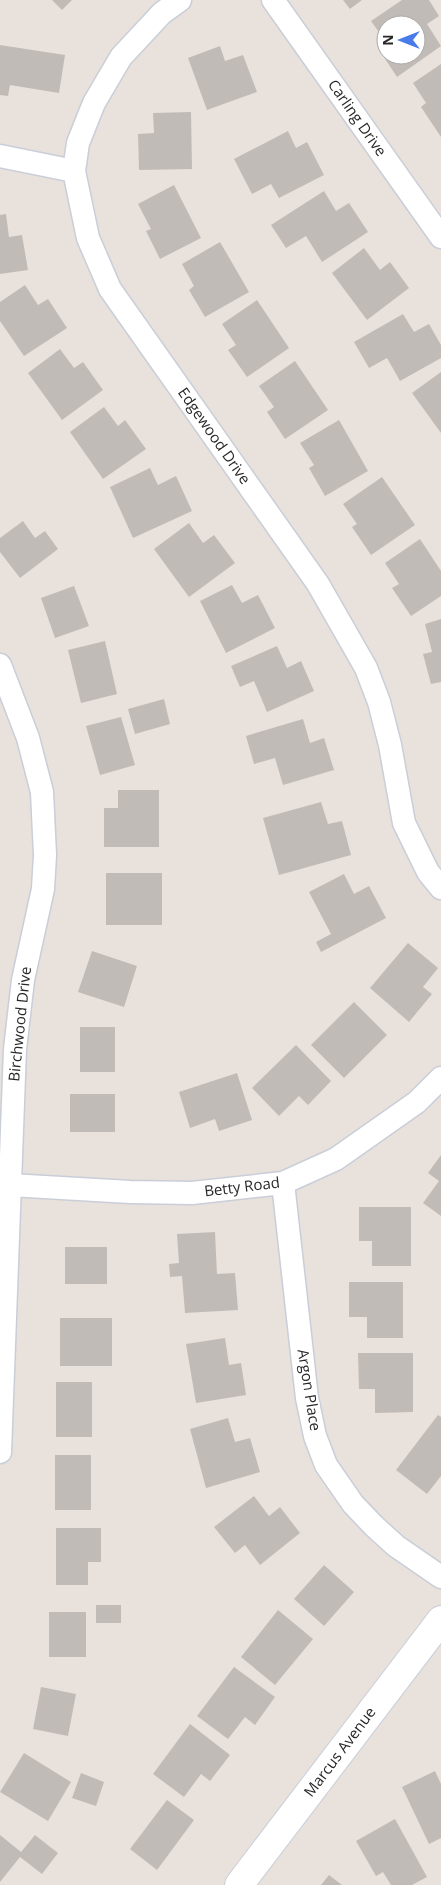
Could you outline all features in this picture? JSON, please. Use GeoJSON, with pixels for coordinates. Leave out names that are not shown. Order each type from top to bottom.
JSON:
{"type":"FeatureCollection","features":[{"type":"Feature","properties":{"kind":"main road","name":"Marcus Avenue"},"geometry":{"type":"LineString","coordinates":[[239,1885],[441,1620]]}},
{"type":"Feature","properties":{"kind":"street","name":"Edgewood Drive"},"geometry":{"type":"LineString","coordinates":[[180,0],[162,13],[120,57],[91,111],[78,143],[74,171],[88,238],[110,289],[318,584],[366,668],[379,702],[390,746],[404,822],[428,872],[441,888]]}},
{"type":"Feature","properties":{"kind":"street","name":"Carling Drive"},"geometry":{"type":"LineString","coordinates":[[273,0],[441,237]]}},
{"type":"Feature","properties":{"kind":"street"},"geometry":{"type":"LineString","coordinates":[[0,156],[74,171]]}},
{"type":"Feature","properties":{"kind":"street","name":"Birchwood Drive"},"geometry":{"type":"LineString","coordinates":[[0,664],[6,699],[28,738],[42,792],[46,855],[43,889],[7,1048],[10,1185],[2,1350],[0,1452]]}},
{"type":"Feature","properties":{"kind":"street","name":"Betty Road"},"geometry":{"type":"LineString","coordinates":[[10,1185],[130,1192],[192,1193],[283,1183],[336,1159],[417,1102],[441,1078]]}},
{"type":"Feature","properties":{"kind":"street","name":"Argon Place"},"geometry":{"type":"LineString","coordinates":[[283,1183],[307,1398],[315,1436],[326,1465],[354,1504],[374,1526],[396,1546],[441,1577]]}},
{"type":"Feature","properties":{"kind":"building"},"geometry":{"type":"Polygon","coordinates":[[[52,0],[72,0],[62,10],[52,0]]]}},
{"type":"Feature","properties":{"kind":"building"},"geometry":{"type":"Polygon","coordinates":[[[343,0],[362,0],[350,9],[343,0]]]}},
{"type":"Feature","properties":{"kind":"building"},"geometry":{"type":"Polygon","coordinates":[[[402,0],[429,0],[439,16],[427,24],[441,46],[426,57],[426,15],[380,15],[402,0]]]}},
{"type":"Feature","properties":{"kind":"building"},"geometry":{"type":"Polygon","coordinates":[[[376,18],[376,28],[371,21],[376,18]]]}},
{"type":"Feature","properties":{"kind":"building"},"geometry":{"type":"Polygon","coordinates":[[[0,45],[65,55],[59,93],[10,85],[8,96],[0,95],[0,45]]]}},
{"type":"Feature","properties":{"kind":"building"},"geometry":{"type":"Polygon","coordinates":[[[220,46],[225,61],[243,55],[257,92],[207,110],[188,58],[220,46]]]}},
{"type":"Feature","properties":{"kind":"building"},"geometry":{"type":"Polygon","coordinates":[[[441,64],[441,137],[421,107],[426,103],[413,83],[441,64]]]}},
{"type":"Feature","properties":{"kind":"building"},"geometry":{"type":"Polygon","coordinates":[[[389,65],[414,65],[397,77],[389,65]]]}},
{"type":"Feature","properties":{"kind":"building"},"geometry":{"type":"Polygon","coordinates":[[[191,112],[192,169],[139,170],[138,134],[154,133],[153,113],[191,112]]]}},
{"type":"Feature","properties":{"kind":"building"},"geometry":{"type":"Polygon","coordinates":[[[288,131],[296,148],[307,142],[324,175],[279,198],[271,184],[252,194],[234,159],[288,131]]]}},
{"type":"Feature","properties":{"kind":"building"},"geometry":{"type":"Polygon","coordinates":[[[174,185],[201,238],[160,259],[146,231],[151,229],[138,204],[174,185]]]}},
{"type":"Feature","properties":{"kind":"building"},"geometry":{"type":"Polygon","coordinates":[[[324,191],[336,211],[349,203],[368,232],[322,262],[306,236],[286,248],[271,225],[324,191]]]}},
{"type":"Feature","properties":{"kind":"building"},"geometry":{"type":"Polygon","coordinates":[[[6,214],[9,237],[22,235],[28,270],[0,274],[0,215],[6,214]]]}},
{"type":"Feature","properties":{"kind":"building"},"geometry":{"type":"Polygon","coordinates":[[[220,242],[249,292],[205,317],[189,290],[194,286],[182,264],[220,242]]]}},
{"type":"Feature","properties":{"kind":"building"},"geometry":{"type":"Polygon","coordinates":[[[364,248],[380,270],[390,262],[409,288],[367,320],[332,273],[364,248]]]}},
{"type":"Feature","properties":{"kind":"building"},"geometry":{"type":"Polygon","coordinates":[[[25,285],[38,305],[48,299],[67,328],[24,356],[0,321],[0,302],[25,285]]]}},
{"type":"Feature","properties":{"kind":"building"},"geometry":{"type":"Polygon","coordinates":[[[257,300],[289,348],[247,377],[228,350],[236,345],[222,324],[257,300]]]}},
{"type":"Feature","properties":{"kind":"building"},"geometry":{"type":"Polygon","coordinates":[[[403,314],[414,332],[429,324],[441,345],[441,358],[400,381],[387,358],[369,368],[354,342],[403,314]]]}},
{"type":"Feature","properties":{"kind":"building"},"geometry":{"type":"Polygon","coordinates":[[[60,349],[74,368],[83,362],[103,390],[62,420],[28,373],[60,349]]]}},
{"type":"Feature","properties":{"kind":"building"},"geometry":{"type":"Polygon","coordinates":[[[295,361],[328,410],[285,439],[267,412],[274,407],[259,386],[295,361]]]}},
{"type":"Feature","properties":{"kind":"building"},"geometry":{"type":"Polygon","coordinates":[[[441,372],[441,433],[412,393],[441,372]]]}},
{"type":"Feature","properties":{"kind":"building"},"geometry":{"type":"Polygon","coordinates":[[[104,407],[118,426],[125,420],[146,449],[103,479],[70,432],[104,407]]]}},
{"type":"Feature","properties":{"kind":"building"},"geometry":{"type":"Polygon","coordinates":[[[339,420],[368,471],[325,496],[309,468],[314,465],[300,443],[339,420]]]}},
{"type":"Feature","properties":{"kind":"building"},"geometry":{"type":"Polygon","coordinates":[[[150,468],[158,485],[176,476],[192,511],[133,538],[110,487],[150,468]]]}},
{"type":"Feature","properties":{"kind":"building"},"geometry":{"type":"Polygon","coordinates":[[[382,477],[415,525],[371,555],[352,527],[357,524],[343,504],[382,477]]]}},
{"type":"Feature","properties":{"kind":"building"},"geometry":{"type":"Polygon","coordinates":[[[23,521],[35,538],[45,531],[58,549],[20,578],[0,552],[0,538],[23,521]]]}},
{"type":"Feature","properties":{"kind":"building"},"geometry":{"type":"Polygon","coordinates":[[[189,523],[203,543],[214,535],[235,563],[189,597],[154,549],[189,523]]]}},
{"type":"Feature","properties":{"kind":"building"},"geometry":{"type":"Polygon","coordinates":[[[420,539],[441,571],[441,596],[411,616],[392,588],[399,584],[385,563],[420,539]]]}},
{"type":"Feature","properties":{"kind":"building"},"geometry":{"type":"Polygon","coordinates":[[[232,585],[242,603],[258,595],[275,628],[226,653],[200,601],[232,585]]]}},
{"type":"Feature","properties":{"kind":"building"},"geometry":{"type":"Polygon","coordinates":[[[74,586],[89,626],[55,638],[41,598],[74,586]]]}},
{"type":"Feature","properties":{"kind":"building"},"geometry":{"type":"Polygon","coordinates":[[[441,619],[441,682],[431,684],[423,654],[432,652],[425,624],[441,619]]]}},
{"type":"Feature","properties":{"kind":"building"},"geometry":{"type":"Polygon","coordinates":[[[105,641],[117,694],[81,703],[68,650],[105,641]]]}},
{"type":"Feature","properties":{"kind":"building"},"geometry":{"type":"Polygon","coordinates":[[[277,646],[287,668],[301,661],[314,691],[267,712],[254,681],[240,687],[231,666],[277,646]]]}},
{"type":"Feature","properties":{"kind":"building"},"geometry":{"type":"Polygon","coordinates":[[[164,699],[170,724],[135,734],[128,709],[164,699]]]}},
{"type":"Feature","properties":{"kind":"building"},"geometry":{"type":"Polygon","coordinates":[[[121,717],[135,765],[100,775],[86,726],[121,717]]]}},
{"type":"Feature","properties":{"kind":"building"},"geometry":{"type":"Polygon","coordinates":[[[303,719],[310,743],[324,738],[334,770],[283,785],[275,758],[254,764],[246,736],[303,719]]]}},
{"type":"Feature","properties":{"kind":"building"},"geometry":{"type":"Polygon","coordinates":[[[118,790],[159,790],[159,847],[104,847],[104,808],[118,808],[118,790]]]}},
{"type":"Feature","properties":{"kind":"building"},"geometry":{"type":"Polygon","coordinates":[[[321,802],[328,824],[342,821],[351,855],[279,875],[263,818],[321,802]]]}},
{"type":"Feature","properties":{"kind":"building"},"geometry":{"type":"Polygon","coordinates":[[[106,873],[162,873],[162,925],[106,925],[106,873]]]}},
{"type":"Feature","properties":{"kind":"building"},"geometry":{"type":"Polygon","coordinates":[[[344,874],[354,894],[369,886],[386,918],[321,952],[316,942],[331,934],[309,892],[344,874]]]}},
{"type":"Feature","properties":{"kind":"building"},"geometry":{"type":"Polygon","coordinates":[[[408,943],[438,968],[423,987],[432,994],[409,1022],[370,988],[408,943]]]}},
{"type":"Feature","properties":{"kind":"building"},"geometry":{"type":"Polygon","coordinates":[[[92,951],[137,966],[124,1007],[78,992],[92,951]]]}},
{"type":"Feature","properties":{"kind":"building"},"geometry":{"type":"Polygon","coordinates":[[[354,1002],[387,1035],[344,1078],[311,1045],[354,1002]]]}},
{"type":"Feature","properties":{"kind":"building"},"geometry":{"type":"Polygon","coordinates":[[[80,1027],[115,1027],[115,1072],[80,1072],[80,1027]]]}},
{"type":"Feature","properties":{"kind":"building"},"geometry":{"type":"Polygon","coordinates":[[[296,1045],[331,1081],[308,1105],[299,1096],[279,1116],[252,1088],[296,1045]]]}},
{"type":"Feature","properties":{"kind":"building"},"geometry":{"type":"Polygon","coordinates":[[[237,1073],[252,1120],[219,1131],[215,1119],[190,1128],[179,1092],[237,1073]]]}},
{"type":"Feature","properties":{"kind":"building"},"geometry":{"type":"Polygon","coordinates":[[[70,1094],[115,1094],[115,1132],[70,1132],[70,1094]]]}},
{"type":"Feature","properties":{"kind":"building"},"geometry":{"type":"Polygon","coordinates":[[[441,1155],[441,1216],[423,1203],[439,1181],[428,1173],[441,1155]]]}},
{"type":"Feature","properties":{"kind":"building"},"geometry":{"type":"Polygon","coordinates":[[[359,1207],[411,1207],[411,1266],[372,1266],[372,1241],[359,1241],[359,1207]]]}},
{"type":"Feature","properties":{"kind":"building"},"geometry":{"type":"Polygon","coordinates":[[[215,1232],[217,1274],[235,1273],[238,1310],[185,1313],[182,1276],[170,1277],[169,1264],[179,1263],[177,1234],[215,1232]]]}},
{"type":"Feature","properties":{"kind":"building"},"geometry":{"type":"Polygon","coordinates":[[[65,1247],[107,1247],[107,1284],[65,1284],[65,1247]]]}},
{"type":"Feature","properties":{"kind":"building"},"geometry":{"type":"Polygon","coordinates":[[[349,1282],[403,1282],[403,1338],[367,1338],[367,1317],[349,1317],[349,1282]]]}},
{"type":"Feature","properties":{"kind":"building"},"geometry":{"type":"Polygon","coordinates":[[[60,1318],[112,1318],[112,1366],[60,1366],[60,1318]]]}},
{"type":"Feature","properties":{"kind":"building"},"geometry":{"type":"Polygon","coordinates":[[[225,1338],[229,1365],[241,1363],[246,1395],[196,1403],[186,1344],[225,1338]]]}},
{"type":"Feature","properties":{"kind":"building"},"geometry":{"type":"Polygon","coordinates":[[[358,1353],[413,1353],[413,1412],[375,1413],[375,1389],[359,1389],[358,1353]]]}},
{"type":"Feature","properties":{"kind":"building"},"geometry":{"type":"Polygon","coordinates":[[[56,1382],[92,1382],[92,1437],[56,1437],[56,1382]]]}},
{"type":"Feature","properties":{"kind":"building"},"geometry":{"type":"Polygon","coordinates":[[[438,1415],[441,1417],[441,1476],[427,1494],[396,1470],[438,1415]]]}},
{"type":"Feature","properties":{"kind":"building"},"geometry":{"type":"Polygon","coordinates":[[[228,1418],[235,1442],[250,1438],[260,1472],[206,1488],[190,1429],[228,1418]]]}},
{"type":"Feature","properties":{"kind":"building"},"geometry":{"type":"Polygon","coordinates":[[[55,1455],[91,1455],[91,1510],[55,1510],[55,1455]]]}},
{"type":"Feature","properties":{"kind":"building"},"geometry":{"type":"Polygon","coordinates":[[[254,1496],[269,1516],[280,1507],[300,1533],[260,1565],[245,1545],[235,1553],[214,1527],[254,1496]]]}},
{"type":"Feature","properties":{"kind":"building"},"geometry":{"type":"Polygon","coordinates":[[[56,1528],[101,1528],[101,1562],[88,1562],[88,1585],[56,1585],[56,1528]]]}},
{"type":"Feature","properties":{"kind":"building"},"geometry":{"type":"Polygon","coordinates":[[[324,1565],[354,1592],[324,1626],[294,1599],[324,1565]]]}},
{"type":"Feature","properties":{"kind":"building"},"geometry":{"type":"Polygon","coordinates":[[[96,1605],[121,1605],[121,1623],[96,1623],[96,1605]]]}},
{"type":"Feature","properties":{"kind":"building"},"geometry":{"type":"Polygon","coordinates":[[[278,1610],[313,1639],[275,1685],[241,1657],[278,1610]]]}},
{"type":"Feature","properties":{"kind":"building"},"geometry":{"type":"Polygon","coordinates":[[[49,1612],[86,1612],[86,1657],[49,1657],[49,1612]]]}},
{"type":"Feature","properties":{"kind":"building"},"geometry":{"type":"Polygon","coordinates":[[[234,1667],[275,1697],[255,1725],[245,1717],[228,1739],[197,1716],[234,1667]]]}},
{"type":"Feature","properties":{"kind":"building"},"geometry":{"type":"Polygon","coordinates":[[[41,1687],[76,1694],[68,1736],[33,1729],[41,1687]]]}},
{"type":"Feature","properties":{"kind":"building"},"geometry":{"type":"Polygon","coordinates":[[[190,1724],[230,1755],[210,1781],[201,1774],[184,1797],[153,1774],[190,1724]]]}},
{"type":"Feature","properties":{"kind":"building"},"geometry":{"type":"Polygon","coordinates":[[[24,1753],[71,1782],[48,1821],[0,1792],[24,1753]]]}},
{"type":"Feature","properties":{"kind":"building"},"geometry":{"type":"Polygon","coordinates":[[[435,1771],[441,1784],[441,1838],[429,1844],[402,1787],[435,1771]]]}},
{"type":"Feature","properties":{"kind":"building"},"geometry":{"type":"Polygon","coordinates":[[[81,1773],[104,1782],[96,1806],[72,1798],[81,1773]]]}},
{"type":"Feature","properties":{"kind":"building"},"geometry":{"type":"Polygon","coordinates":[[[167,1800],[194,1820],[157,1870],[130,1849],[167,1800]]]}},
{"type":"Feature","properties":{"kind":"building"},"geometry":{"type":"Polygon","coordinates":[[[395,1819],[427,1877],[412,1885],[391,1885],[383,1872],[376,1876],[356,1841],[395,1819]]]}},
{"type":"Feature","properties":{"kind":"building"},"geometry":{"type":"Polygon","coordinates":[[[0,1835],[21,1852],[35,1835],[58,1853],[42,1874],[20,1857],[0,1882],[0,1835]]]}},
{"type":"Feature","properties":{"kind":"building"},"geometry":{"type":"Polygon","coordinates":[[[329,1875],[342,1885],[321,1885],[329,1875]]]}}]}
